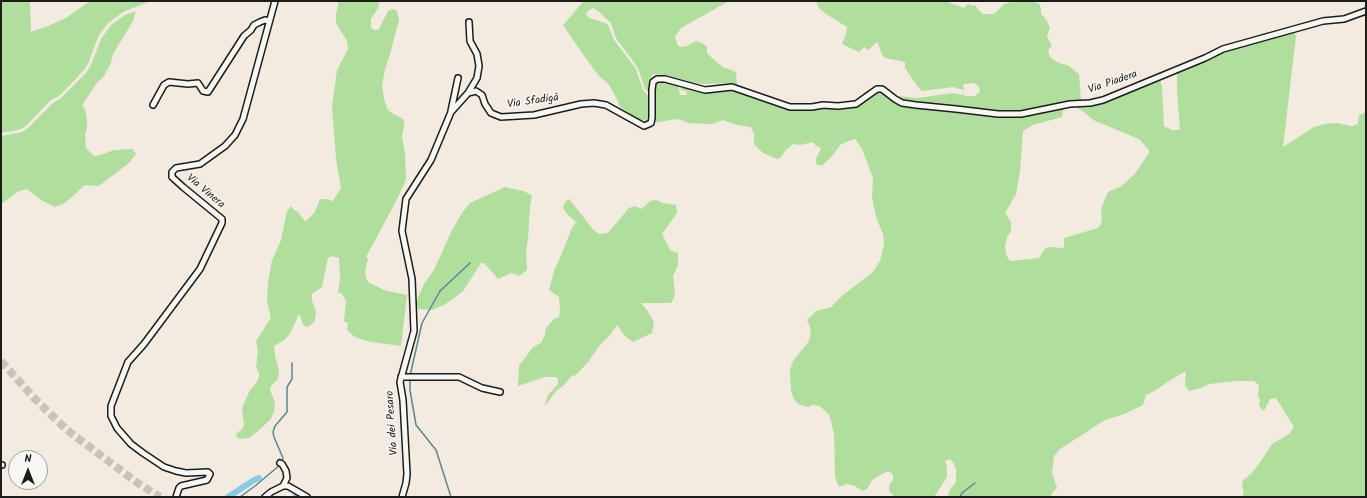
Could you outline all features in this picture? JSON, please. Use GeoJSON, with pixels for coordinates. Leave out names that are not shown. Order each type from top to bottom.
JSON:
{"type":"FeatureCollection","features":[{"type":"Feature","properties":{"kind":"street"},"geometry":{"type":"LineString","coordinates":[[153,105],[164,85],[169,82],[188,84],[198,83],[203,91],[208,92],[244,36],[254,25],[265,20],[269,21],[275,1]]}},
{"type":"Feature","properties":{"kind":"street","name":"Via Piadera"},"geometry":{"type":"LineString","coordinates":[[864,98],[877,89],[882,89],[894,99],[902,103],[916,106],[998,114],[1021,114],[1070,104],[1090,103],[1103,100],[1134,88],[1223,49],[1323,21],[1344,19],[1366,11]]}},
{"type":"Feature","properties":{"kind":"street","name":"Via Vinera"},"geometry":{"type":"LineString","coordinates":[[176,497],[181,486],[207,480],[210,478],[210,474],[208,472],[186,473],[176,471],[164,467],[143,453],[131,444],[117,428],[111,416],[111,406],[128,362],[144,344],[200,269],[222,223],[222,219],[172,177],[172,172],[176,168],[200,164],[225,146],[235,135],[243,119],[269,21]]}},
{"type":"Feature","properties":{"kind":"street"},"geometry":{"type":"LineString","coordinates":[[451,112],[468,93],[477,78],[479,66],[477,54],[470,41],[469,22]]}},
{"type":"Feature","properties":{"kind":"street"},"geometry":{"type":"LineString","coordinates":[[401,377],[414,331],[412,279],[402,231],[406,199],[431,160],[451,112],[458,78]]}},
{"type":"Feature","properties":{"kind":"street","name":"Via Sfadigà"},"geometry":{"type":"LineString","coordinates":[[468,93],[476,91],[482,95],[485,104],[491,113],[501,117],[534,115],[581,104],[594,103],[606,105],[644,126],[651,123],[653,82],[657,79],[665,79],[705,90],[732,87],[790,107],[856,104],[864,98]]}},
{"type":"Feature","properties":{"kind":"street","name":"Via dei Pesaro"},"geometry":{"type":"LineString","coordinates":[[402,497],[406,483],[406,474],[401,377],[459,377],[482,388],[500,392]]}},
{"type":"Feature","properties":{"kind":"street"},"geometry":{"type":"LineString","coordinates":[[265,497],[283,486],[287,478],[286,471],[281,464]]}},
{"type":"Feature","properties":{"kind":"street"},"geometry":{"type":"LineString","coordinates":[[283,486],[293,488],[307,497]]}},
{"type":"Feature","properties":{"kind":"green space"},"geometry":{"type":"Polygon","coordinates":[[[1,1],[30,1],[31,32],[66,18],[90,1],[151,1],[123,12],[108,23],[98,37],[88,64],[67,88],[59,96],[51,100],[26,126],[21,129],[1,133],[1,1]]]}},
{"type":"Feature","properties":{"kind":"green space"},"geometry":{"type":"Polygon","coordinates":[[[339,1],[379,1],[378,8],[371,19],[371,28],[375,30],[379,29],[388,11],[393,9],[397,11],[399,20],[382,85],[387,108],[390,112],[403,119],[404,127],[402,136],[405,153],[406,180],[366,257],[368,259],[365,271],[366,278],[369,283],[387,291],[407,295],[401,346],[366,341],[355,337],[347,330],[348,323],[344,321],[346,301],[342,294],[338,292],[340,278],[339,258],[332,256],[328,258],[322,287],[312,294],[312,301],[316,311],[315,320],[307,327],[303,325],[300,315],[298,316],[290,334],[274,346],[279,371],[278,379],[271,386],[270,390],[275,402],[274,412],[270,420],[249,438],[239,439],[236,436],[237,433],[244,425],[242,408],[250,390],[257,382],[259,377],[256,367],[258,351],[256,341],[271,318],[267,301],[268,282],[272,260],[281,240],[287,211],[291,206],[306,221],[314,214],[320,199],[333,201],[341,188],[336,159],[332,107],[337,70],[348,49],[347,41],[336,23],[336,14],[339,1]]]}},
{"type":"Feature","properties":{"kind":"green space"},"geometry":{"type":"Polygon","coordinates":[[[584,1],[729,1],[681,28],[675,37],[678,46],[681,47],[687,46],[696,41],[702,43],[707,47],[707,53],[711,57],[723,67],[736,72],[737,85],[730,83],[695,83],[666,75],[653,74],[650,79],[648,92],[645,89],[638,68],[616,38],[611,23],[593,8],[586,14],[589,18],[608,25],[614,40],[636,69],[643,90],[648,96],[649,117],[646,120],[639,120],[620,107],[609,85],[598,75],[563,25],[584,1]]]}},
{"type":"Feature","properties":{"kind":"green space"},"geometry":{"type":"Polygon","coordinates":[[[816,1],[948,1],[964,8],[968,4],[973,6],[975,5],[982,14],[994,14],[1004,4],[1014,1],[1031,1],[1039,4],[1041,14],[1050,27],[1047,36],[1052,46],[1048,50],[1050,57],[1057,62],[1069,66],[1079,74],[1081,100],[1071,100],[1015,112],[907,102],[896,96],[917,98],[953,93],[963,95],[963,93],[965,96],[975,96],[979,93],[980,89],[974,83],[963,84],[964,90],[953,87],[922,91],[905,68],[905,62],[885,58],[882,55],[878,43],[868,50],[864,47],[859,52],[842,44],[847,27],[826,14],[819,8],[816,1]]]}},
{"type":"Feature","properties":{"kind":"green space"},"geometry":{"type":"Polygon","coordinates":[[[136,11],[133,21],[113,54],[111,63],[104,76],[97,83],[82,105],[85,110],[87,120],[85,135],[86,148],[94,156],[114,150],[132,149],[136,154],[129,163],[99,186],[85,185],[65,203],[55,207],[41,200],[27,189],[19,191],[1,204],[1,136],[22,132],[53,103],[61,98],[86,73],[91,65],[101,39],[111,25],[125,15],[136,11]]]}},
{"type":"Feature","properties":{"kind":"green space"},"geometry":{"type":"Polygon","coordinates":[[[1292,29],[1296,36],[1283,147],[1314,127],[1337,123],[1352,126],[1358,124],[1359,115],[1366,112],[1366,497],[1241,497],[1244,494],[1242,487],[1243,480],[1251,474],[1272,444],[1289,434],[1294,427],[1276,398],[1270,399],[1264,411],[1259,406],[1259,385],[1254,381],[1209,384],[1189,391],[1185,385],[1186,371],[1146,395],[1143,405],[1124,414],[1105,420],[1060,449],[1054,456],[1052,473],[1057,488],[1051,494],[1052,497],[948,497],[949,491],[956,482],[956,469],[950,459],[945,461],[947,467],[947,477],[934,497],[895,497],[889,491],[889,485],[893,480],[893,475],[888,471],[873,479],[867,489],[862,491],[855,486],[847,484],[839,487],[835,477],[834,434],[829,415],[820,406],[812,405],[808,407],[800,405],[796,402],[791,390],[790,370],[793,361],[809,341],[811,330],[807,320],[816,311],[831,307],[843,295],[873,272],[880,261],[884,244],[883,234],[876,217],[872,197],[873,178],[862,149],[855,139],[841,144],[822,166],[816,164],[816,159],[821,148],[816,146],[813,142],[800,145],[793,144],[780,158],[777,159],[763,153],[754,144],[754,134],[751,127],[737,125],[723,120],[712,124],[688,123],[678,119],[651,123],[652,90],[657,79],[678,83],[680,95],[687,95],[686,91],[681,90],[680,83],[701,88],[732,87],[787,107],[848,106],[877,89],[897,101],[1004,115],[1064,105],[1062,117],[1033,125],[1023,131],[1020,171],[1016,194],[1005,213],[1011,222],[1011,231],[1007,237],[1005,246],[1006,255],[1010,261],[1039,258],[1048,247],[1064,248],[1064,238],[1098,228],[1101,224],[1102,218],[1101,209],[1108,192],[1120,187],[1134,175],[1149,153],[1149,150],[1139,139],[1093,120],[1084,112],[1070,104],[1090,103],[1159,77],[1162,86],[1164,126],[1172,130],[1180,130],[1177,69],[1217,52],[1292,29]]]}},
{"type":"Feature","properties":{"kind":"green space"},"geometry":{"type":"Polygon","coordinates":[[[505,187],[523,191],[532,195],[526,250],[527,270],[520,276],[511,273],[498,279],[484,263],[481,263],[463,291],[454,298],[444,305],[432,310],[418,309],[416,302],[424,284],[434,270],[452,230],[462,213],[470,203],[505,187]]]}},
{"type":"Feature","properties":{"kind":"green space"},"geometry":{"type":"Polygon","coordinates":[[[569,199],[592,228],[599,234],[608,233],[629,208],[635,206],[642,209],[650,201],[656,200],[663,203],[676,205],[677,213],[662,234],[671,251],[678,253],[678,265],[673,276],[675,295],[671,303],[641,303],[654,322],[652,333],[633,342],[624,335],[617,325],[588,362],[576,375],[572,376],[562,387],[557,390],[544,407],[548,395],[558,384],[558,379],[556,377],[545,377],[518,386],[519,366],[533,347],[541,343],[545,335],[546,328],[555,318],[559,318],[559,297],[549,290],[554,271],[576,222],[563,208],[565,202],[569,199]]]}},
{"type":"Feature","properties":{"kind":"waterway"},"geometry":{"type":"LineString","coordinates":[[410,376],[422,323],[440,291],[470,263]]}},
{"type":"Feature","properties":{"kind":"waterway"},"geometry":{"type":"LineString","coordinates":[[282,462],[283,458],[273,432],[275,426],[287,412],[287,387],[292,379],[292,363]]}},
{"type":"Feature","properties":{"kind":"waterway"},"geometry":{"type":"LineString","coordinates":[[410,381],[410,390],[416,425],[436,450],[451,497]]}},
{"type":"Feature","properties":{"kind":"waterway"},"geometry":{"type":"LineString","coordinates":[[240,497],[280,465]]}},
{"type":"Feature","properties":{"kind":"waterway"},"geometry":{"type":"LineString","coordinates":[[228,497],[259,478]]}},
{"type":"Feature","properties":{"kind":"waterway"},"geometry":{"type":"LineString","coordinates":[[960,497],[962,493],[975,483]]}},
{"type":"Feature","properties":{"kind":"tunnel"},"geometry":{"type":"LineString","coordinates":[[1,361],[35,399],[67,430],[139,484],[160,497]]}}]}
